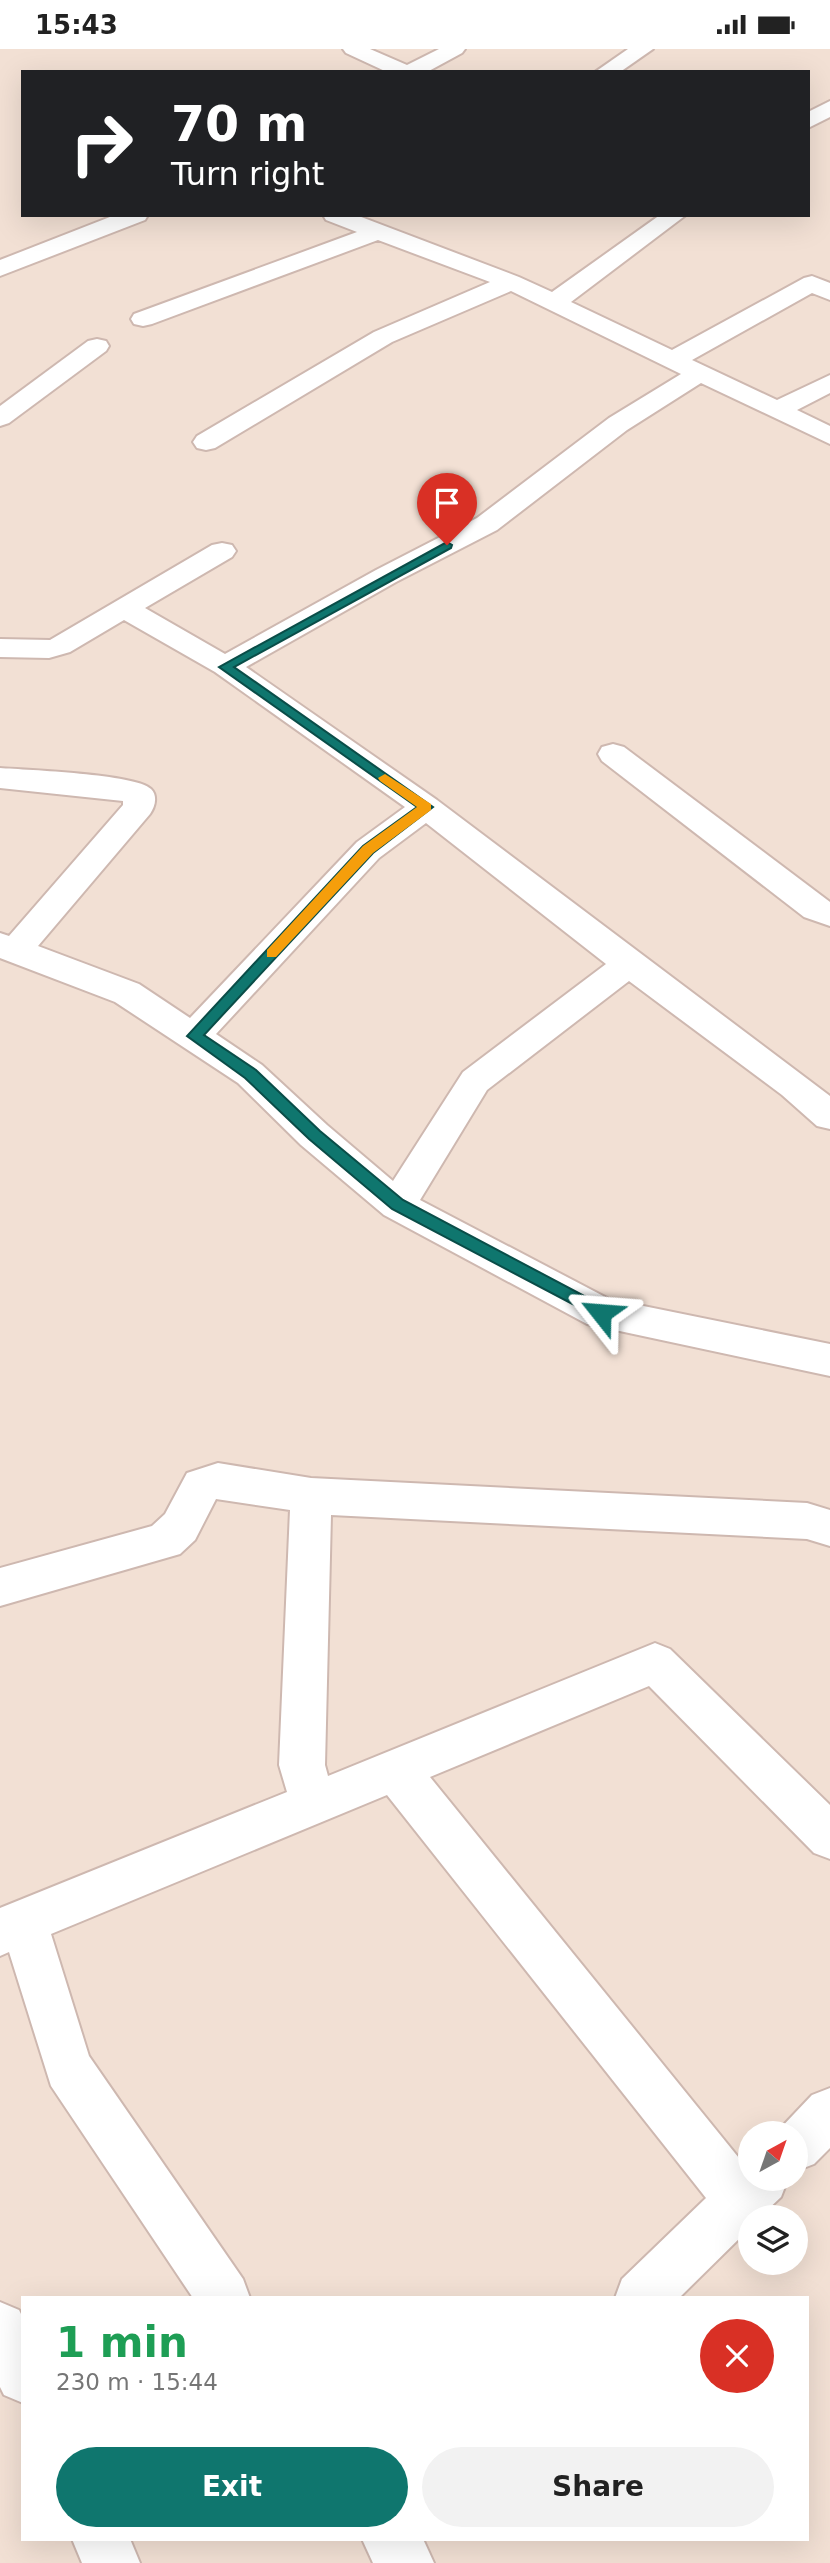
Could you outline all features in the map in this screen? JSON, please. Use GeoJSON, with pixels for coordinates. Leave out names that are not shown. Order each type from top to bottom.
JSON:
{"type":"FeatureCollection","features":[{"type":"Feature","properties":{"kind":"street"},"geometry":{"type":"LineString","coordinates":[[353,49],[403,70]]}},
{"type":"Feature","properties":{"kind":"street"},"geometry":{"type":"LineString","coordinates":[[412,70],[455,49]]}},
{"type":"Feature","properties":{"kind":"street"},"geometry":{"type":"LineString","coordinates":[[609,70],[643,49]]}},
{"type":"Feature","properties":{"kind":"street"},"geometry":{"type":"LineString","coordinates":[[433,60],[459,70]]}},
{"type":"Feature","properties":{"kind":"street"},"geometry":{"type":"LineString","coordinates":[[810,121],[830,107]]}},
{"type":"Feature","properties":{"kind":"street"},"geometry":{"type":"LineString","coordinates":[[0,269],[132,217]]}},
{"type":"Feature","properties":{"kind":"street"},"geometry":{"type":"LineString","coordinates":[[342,217],[369,224],[511,282],[830,436]]}},
{"type":"Feature","properties":{"kind":"street"},"geometry":{"type":"LineString","coordinates":[[553,303],[673,217]]}},
{"type":"Feature","properties":{"kind":"street"},"geometry":{"type":"LineString","coordinates":[[143,319],[369,224]]}},
{"type":"Feature","properties":{"kind":"street"},"geometry":{"type":"LineString","coordinates":[[206,442],[383,337],[511,282]]}},
{"type":"Feature","properties":{"kind":"street"},"geometry":{"type":"LineString","coordinates":[[673,360],[812,283],[830,293]]}},
{"type":"Feature","properties":{"kind":"street"},"geometry":{"type":"LineString","coordinates":[[0,418],[97,346]]}},
{"type":"Feature","properties":{"kind":"street"},"geometry":{"type":"LineString","coordinates":[[225,667],[386,576],[487,524],[618,424],[700,373]]}},
{"type":"Feature","properties":{"kind":"street"},"geometry":{"type":"LineString","coordinates":[[778,411],[830,383]]}},
{"type":"Feature","properties":{"kind":"street"},"geometry":{"type":"LineString","coordinates":[[0,648],[48,649],[61,646],[222,551]]}},
{"type":"Feature","properties":{"kind":"street"},"geometry":{"type":"LineString","coordinates":[[125,609],[225,667],[426,807],[629,964],[795,1086],[830,1117]]}},
{"type":"Feature","properties":{"kind":"street"},"geometry":{"type":"LineString","coordinates":[[613,754],[816,909],[830,915]]}},
{"type":"Feature","properties":{"kind":"street"},"geometry":{"type":"LineString","coordinates":[[0,778],[123,789],[139,795],[139,807],[7,948],[127,993],[250,1074],[314,1135],[397,1205],[601,1313],[830,1360]]}},
{"type":"Feature","properties":{"kind":"street"},"geometry":{"type":"LineString","coordinates":[[194,1036],[368,850],[426,807]]}},
{"type":"Feature","properties":{"kind":"street"},"geometry":{"type":"LineString","coordinates":[[397,1205],[475,1080],[629,964]]}},
{"type":"Feature","properties":{"kind":"street"},"geometry":{"type":"LineString","coordinates":[[0,1587],[165,1541],[180,1527],[202,1486],[218,1481],[311,1496],[807,1521],[830,1528]]}},
{"type":"Feature","properties":{"kind":"street"},"geometry":{"type":"LineString","coordinates":[[311,1496],[302,1765],[313,1804]]}},
{"type":"Feature","properties":{"kind":"street"},"geometry":{"type":"LineString","coordinates":[[224,2296],[68,2069],[12,1927],[655,1663],[830,1837]]}},
{"type":"Feature","properties":{"kind":"street"},"geometry":{"type":"LineString","coordinates":[[396,1769],[738,2173]]}},
{"type":"Feature","properties":{"kind":"street"},"geometry":{"type":"LineString","coordinates":[[808,2134],[830,2113]]}},
{"type":"Feature","properties":{"kind":"street"},"geometry":{"type":"LineString","coordinates":[[642,2296],[751,2191]]}},
{"type":"Feature","properties":{"kind":"street"},"geometry":{"type":"LineString","coordinates":[[0,2329],[21,2372]]}},
{"type":"Feature","properties":{"kind":"street"},"geometry":{"type":"LineString","coordinates":[[101,2541],[112,2563]]}},
{"type":"Feature","properties":{"kind":"street"},"geometry":{"type":"LineString","coordinates":[[391,2541],[406,2563]]}},
{"type":"Feature","properties":{"kind":"shaded area"},"geometry":{"type":"Polygon","coordinates":[[[0,49],[830,49],[830,2563],[0,2563],[0,49]]]}},
{"type":"Feature","properties":{"kind":"slow traffic"},"geometry":{"type":"LineString","coordinates":[[272,953],[368,850],[426,807],[385,778]]}},
{"type":"Feature","properties":{"kind":"route"},"geometry":{"type":"LineString","coordinates":[[447,545],[386,576],[225,667],[426,807],[368,850],[194,1036],[250,1074],[314,1135],[397,1205],[601,1313]]}}]}
